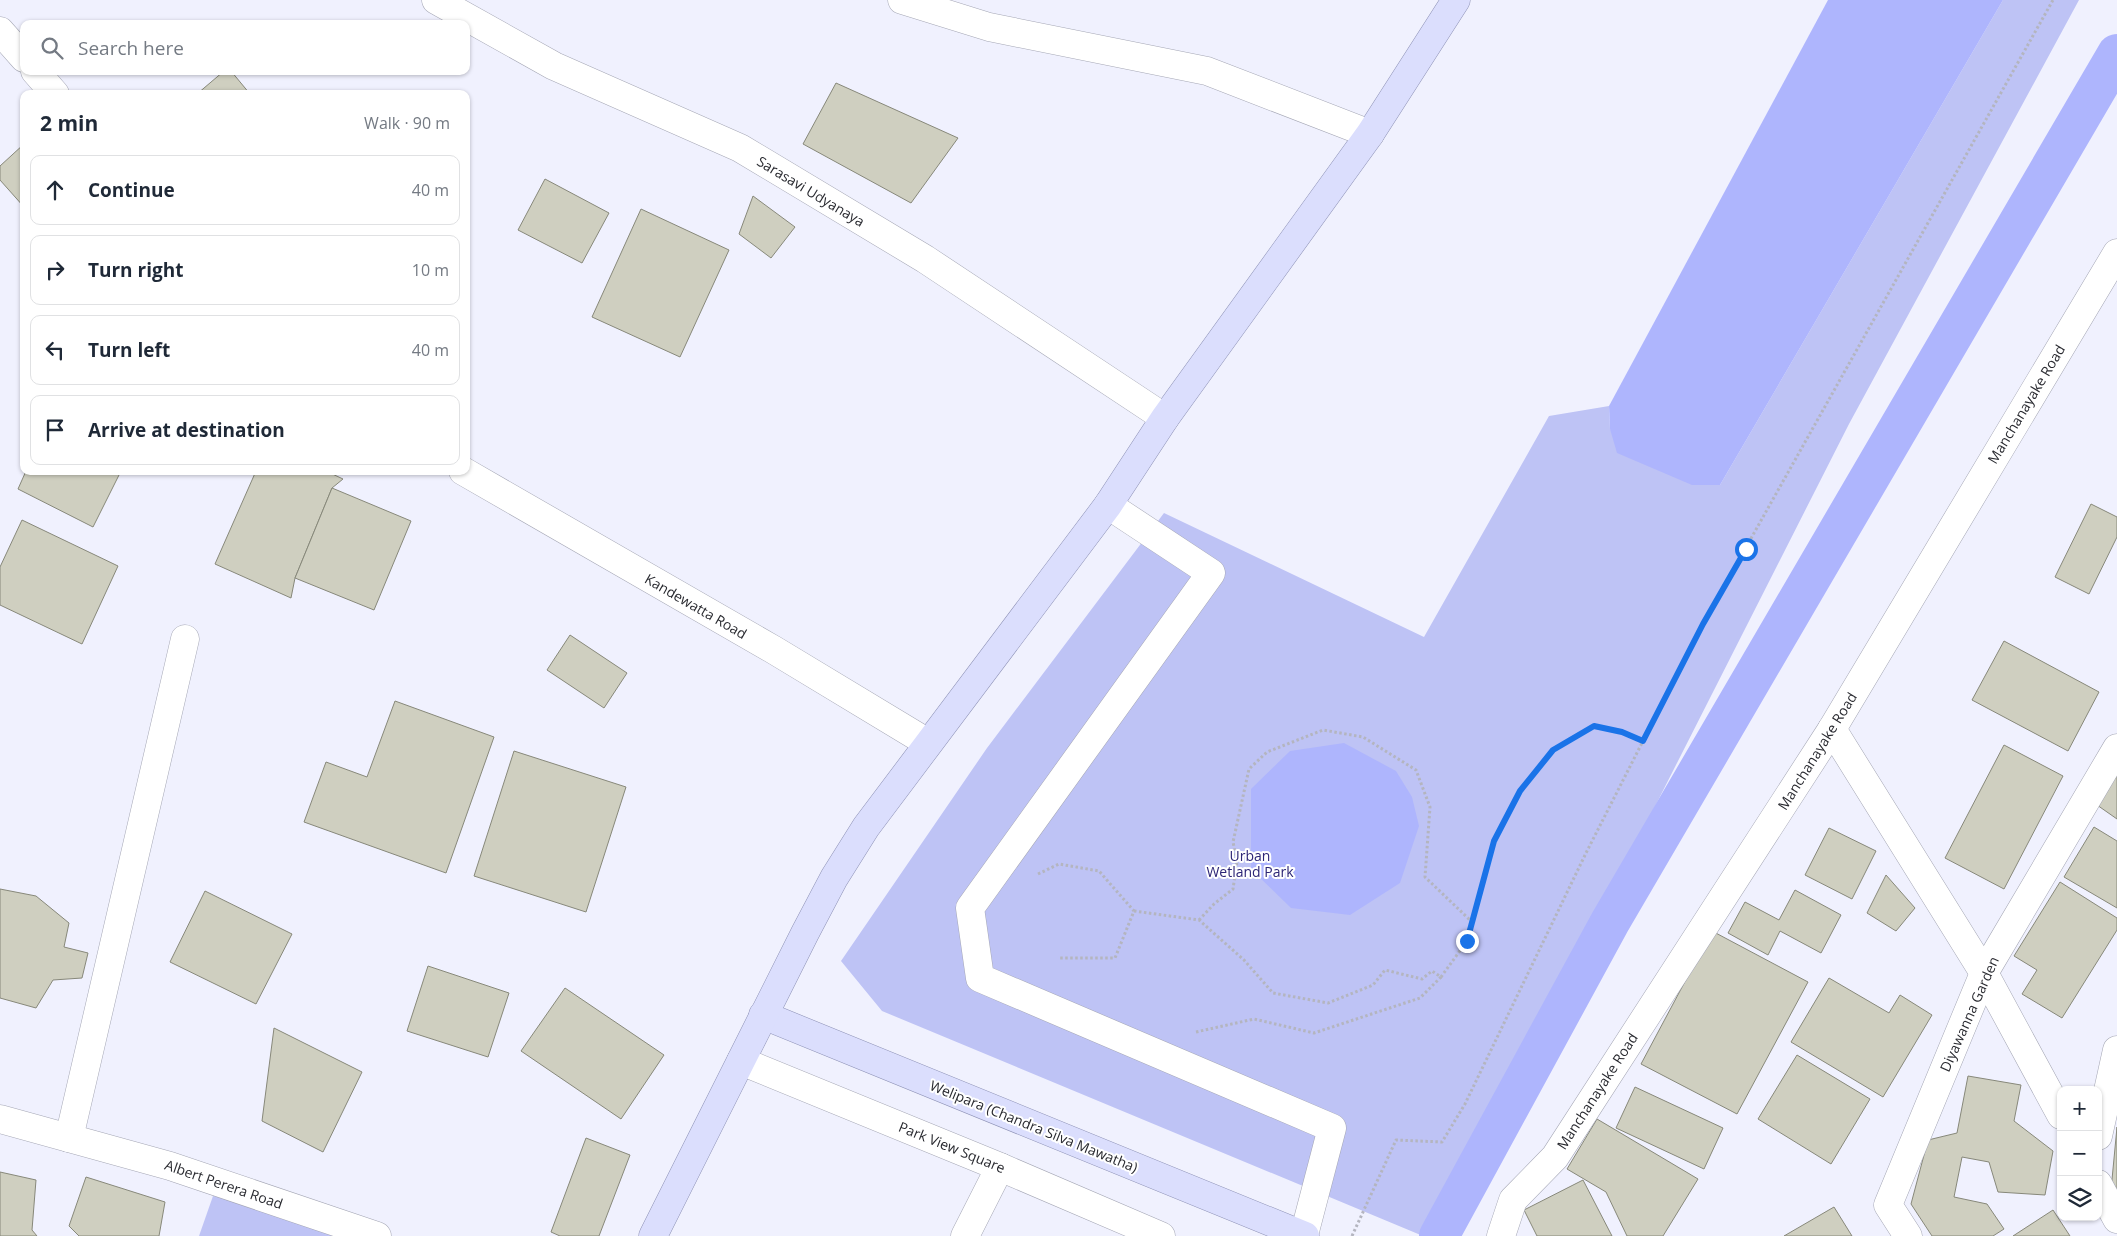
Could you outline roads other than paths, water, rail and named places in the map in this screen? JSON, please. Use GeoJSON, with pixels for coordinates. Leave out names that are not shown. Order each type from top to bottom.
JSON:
{"type":"FeatureCollection","features":[{"type":"Feature","properties":{"kind":"main road"},"geometry":{"type":"LineString","coordinates":[[653,1236],[763,1015],[834,878],[866,827],[1108,505],[1165,418],[1370,134],[1456,0]]}},
{"type":"Feature","properties":{"kind":"main road","name":"Welipara (Chandra Silva Mawatha)"},"geometry":{"type":"LineString","coordinates":[[763,1015],[1305,1236]]}},
{"type":"Feature","properties":{"kind":"street","name":"Sarasavi Udyanaya"},"geometry":{"type":"LineString","coordinates":[[436,0],[554,66],[740,148],[925,260],[1165,418]]}},
{"type":"Feature","properties":{"kind":"street"},"geometry":{"type":"LineString","coordinates":[[902,0],[989,27],[1207,72],[1370,134]]}},
{"type":"Feature","properties":{"kind":"street"},"geometry":{"type":"LineString","coordinates":[[0,31],[20,54]]}},
{"type":"Feature","properties":{"kind":"street"},"geometry":{"type":"LineString","coordinates":[[38,75],[52,90]]}},
{"type":"Feature","properties":{"kind":"street","name":"Manchanayake Road"},"geometry":{"type":"LineString","coordinates":[[1501,1236],[1513,1200],[1555,1157],[1832,729],[2117,253]]}},
{"type":"Feature","properties":{"kind":"street","name":"Kandewatta Road"},"geometry":{"type":"LineString","coordinates":[[470,475],[774,650],[928,743]]}},
{"type":"Feature","properties":{"kind":"street"},"geometry":{"type":"LineString","coordinates":[[1108,505],[1211,572],[970,908],[980,978],[1332,1128],[1305,1236]]}},
{"type":"Feature","properties":{"kind":"street"},"geometry":{"type":"LineString","coordinates":[[69,1138],[185,639]]}},
{"type":"Feature","properties":{"kind":"street"},"geometry":{"type":"LineString","coordinates":[[1832,729],[1984,973],[2057,1108]]}},
{"type":"Feature","properties":{"kind":"street","name":"Diyawanna Garden"},"geometry":{"type":"LineString","coordinates":[[1908,1236],[1888,1205],[1984,973],[2117,748]]}},
{"type":"Feature","properties":{"kind":"street"},"geometry":{"type":"LineString","coordinates":[[2099,1131],[2117,1050]]}},
{"type":"Feature","properties":{"kind":"street","name":"Park View Square"},"geometry":{"type":"LineString","coordinates":[[741,1061],[1000,1167],[1161,1236]]}},
{"type":"Feature","properties":{"kind":"street","name":"Albert Perera Road"},"geometry":{"type":"LineString","coordinates":[[0,1119],[170,1166],[377,1236]]}},
{"type":"Feature","properties":{"kind":"street"},"geometry":{"type":"LineString","coordinates":[[965,1236],[1000,1167]]}},
{"type":"Feature","properties":{"kind":"street"},"geometry":{"type":"LineString","coordinates":[[2102,1191],[2117,1219]]}},
{"type":"Feature","properties":{"kind":"waterway"},"geometry":{"type":"LineString","coordinates":[[1439,1236],[1610,922],[2117,54]]}},
{"type":"Feature","properties":{"kind":"park label","name":"Urban Wetland Park"},"geometry":{"type":"Point","coordinates":[1250,864]}}]}
